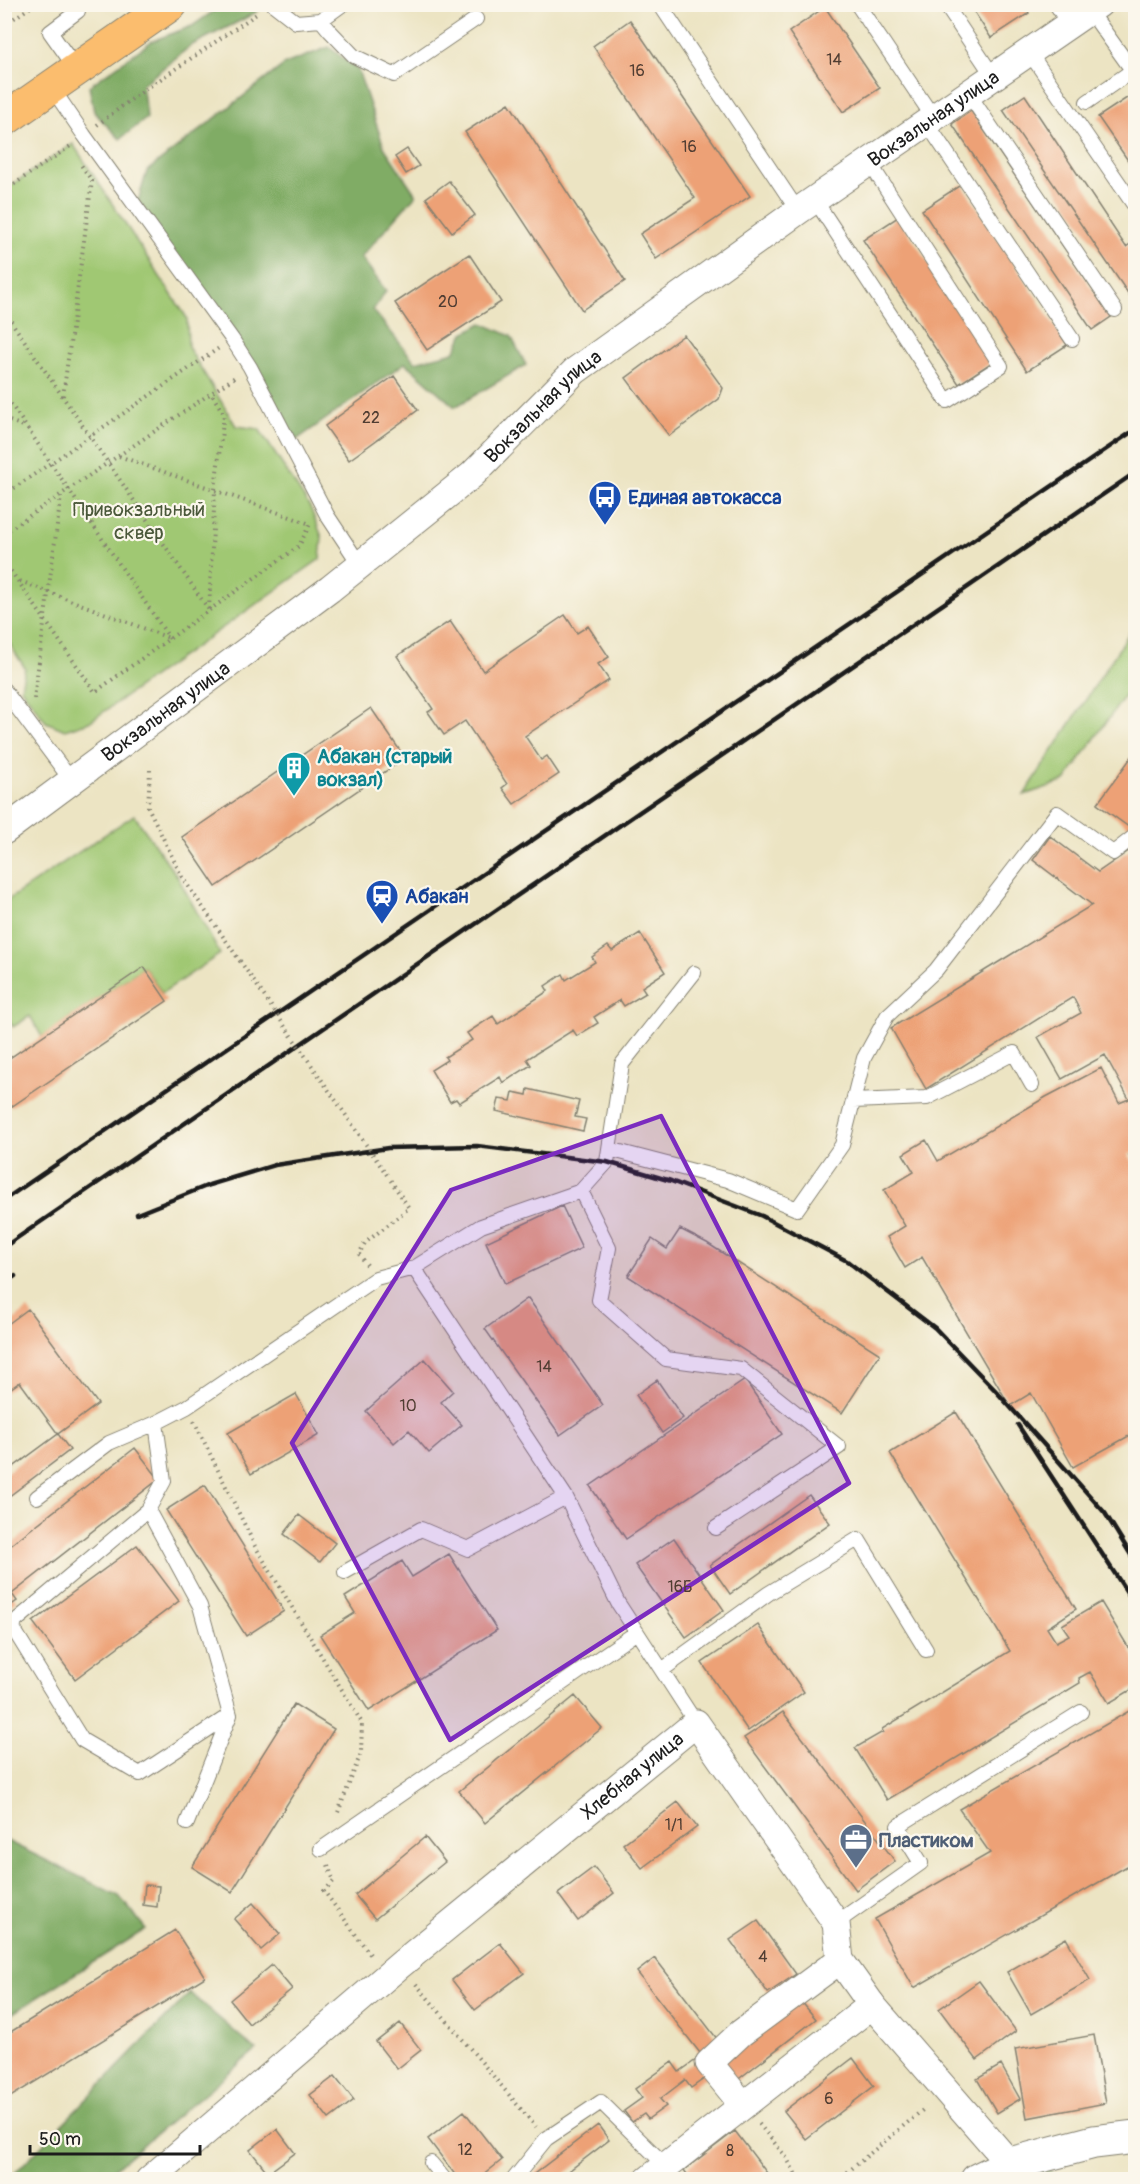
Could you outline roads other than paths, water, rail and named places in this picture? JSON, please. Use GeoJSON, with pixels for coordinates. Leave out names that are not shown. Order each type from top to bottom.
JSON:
{"type":"FeatureCollection","features":[{"type":"Feature","properties":{"kind":"main road"},"geometry":{"type":"LineString","coordinates":[[4,120],[171,4]]}},
{"type":"Feature","properties":{"kind":"street","name":"Вокзальная улица"},"geometry":{"type":"LineString","coordinates":[[4,831],[360,565],[472,475],[575,371],[806,205],[1029,52],[1078,11]]}},
{"type":"Feature","properties":{"kind":"street","name":"Хлебная улица"},"geometry":{"type":"LineString","coordinates":[[149,2180],[392,1971],[696,1723],[836,1923],[840,1960],[872,2005],[1010,2164]]}},
{"type":"Feature","properties":{"kind":"street"},"geometry":{"type":"LineString","coordinates":[[743,2105],[709,2063],[741,2032],[840,1960]]}},
{"type":"Feature","properties":{"kind":"street"},"geometry":{"type":"LineString","coordinates":[[657,2173],[872,2005]]}},
{"type":"Feature","properties":{"kind":"street"},"geometry":{"type":"LineString","coordinates":[[977,2180],[1010,2164],[1094,2142],[1136,2137]]}},
{"type":"Feature","properties":{"kind":"lane"},"geometry":{"type":"LineString","coordinates":[[267,7],[296,22],[321,20],[343,4]]}},
{"type":"Feature","properties":{"kind":"lane"},"geometry":{"type":"LineString","coordinates":[[857,4],[1072,339]]}},
{"type":"Feature","properties":{"kind":"lane"},"geometry":{"type":"LineString","coordinates":[[945,4],[993,76]]}},
{"type":"Feature","properties":{"kind":"lane"},"geometry":{"type":"LineString","coordinates":[[661,6],[947,402],[1001,366],[869,162]]}},
{"type":"Feature","properties":{"kind":"lane"},"geometry":{"type":"LineString","coordinates":[[78,11],[50,32],[84,135],[250,367],[327,515],[360,565]]}},
{"type":"Feature","properties":{"kind":"lane"},"geometry":{"type":"LineString","coordinates":[[1078,11],[1134,69],[1087,102]]}},
{"type":"Feature","properties":{"kind":"lane"},"geometry":{"type":"LineString","coordinates":[[321,20],[354,56],[394,75],[476,19]]}},
{"type":"Feature","properties":{"kind":"lane"},"geometry":{"type":"LineString","coordinates":[[1029,52],[1134,205],[1136,204]]}},
{"type":"Feature","properties":{"kind":"lane"},"geometry":{"type":"LineString","coordinates":[[968,93],[1115,310]]}},
{"type":"Feature","properties":{"kind":"lane"},"geometry":{"type":"LineString","coordinates":[[4,690],[72,780]]}},
{"type":"Feature","properties":{"kind":"lane"},"geometry":{"type":"LineString","coordinates":[[609,1149],[728,1180],[797,1209],[842,1145],[864,1058],[888,1016],[936,970],[1056,813],[1113,853],[1136,835]]}},
{"type":"Feature","properties":{"kind":"lane"},"geometry":{"type":"LineString","coordinates":[[37,1497],[109,1443],[187,1407],[376,1278],[414,1268],[481,1226],[581,1191],[607,1162],[622,1064],[694,973]]}},
{"type":"Feature","properties":{"kind":"lane"},"geometry":{"type":"LineString","coordinates":[[853,1101],[927,1098],[1014,1053],[1032,1085]]}},
{"type":"Feature","properties":{"kind":"lane"},"geometry":{"type":"LineString","coordinates":[[581,1191],[609,1248],[599,1300],[666,1359],[741,1369],[839,1447],[716,1528]]}},
{"type":"Feature","properties":{"kind":"lane"},"geometry":{"type":"LineString","coordinates":[[414,1268],[566,1497],[618,1603],[696,1723]]}},
{"type":"Feature","properties":{"kind":"lane"},"geometry":{"type":"LineString","coordinates":[[156,1423],[164,1481],[148,1510],[11,1625],[82,1740],[140,1774],[230,1715]]}},
{"type":"Feature","properties":{"kind":"lane"},"geometry":{"type":"LineString","coordinates":[[345,1572],[421,1528],[468,1549],[566,1497]]}},
{"type":"Feature","properties":{"kind":"lane"},"geometry":{"type":"LineString","coordinates":[[148,1510],[200,1606],[230,1715],[187,1822]]}},
{"type":"Feature","properties":{"kind":"lane"},"geometry":{"type":"LineString","coordinates":[[662,1670],[769,1593],[858,1539],[926,1650]]}},
{"type":"Feature","properties":{"kind":"lane"},"geometry":{"type":"LineString","coordinates":[[321,1849],[637,1632]]}},
{"type":"Feature","properties":{"kind":"lane"},"geometry":{"type":"LineString","coordinates":[[836,1923],[921,1863],[898,1826],[1081,1712]]}},
{"type":"Feature","properties":{"kind":"lane"},"geometry":{"type":"LineString","coordinates":[[513,2180],[546,2139],[601,2102],[657,2173]]}},
{"type":"Feature","properties":{"kind":"lane"},"geometry":{"type":"LineString","coordinates":[[431,2163],[445,2180]]}},
{"type":"Feature","properties":{"kind":"railway"},"geometry":{"type":"LineString","coordinates":[[4,1200],[1136,429]]}},
{"type":"Feature","properties":{"kind":"railway"},"geometry":{"type":"LineString","coordinates":[[4,1247],[1136,472]]}},
{"type":"Feature","properties":{"kind":"railway"},"geometry":{"type":"LineString","coordinates":[[137,1214],[209,1185],[275,1165],[388,1148],[477,1146],[607,1162],[671,1181],[762,1216],[847,1261],[935,1328],[995,1390],[1105,1513],[1136,1563]]}},
{"type":"Feature","properties":{"kind":"railway"},"geometry":{"type":"LineString","coordinates":[[4,1283],[15,1276]]}},
{"type":"Feature","properties":{"kind":"railway"},"geometry":{"type":"LineString","coordinates":[[1018,1425],[1136,1606]]}},
{"type":"Feature","properties":{"kind":"place","name":"Единая автокасса"},"geometry":{"type":"Point","coordinates":[605,526]}},
{"type":"Feature","properties":{"kind":"place","name":"Абакан (старый вокзал)"},"geometry":{"type":"Point","coordinates":[294,797]}},
{"type":"Feature","properties":{"kind":"place","name":"Абакан"},"geometry":{"type":"Point","coordinates":[382,925]}},
{"type":"Feature","properties":{"kind":"place","name":"Пластиком"},"geometry":{"type":"Point","coordinates":[856,1869]}},
{"type":"Feature","properties":{"kind":"park label","name":"Привокзальный сквер"},"geometry":{"type":"Point","coordinates":[139,520]}}]}
